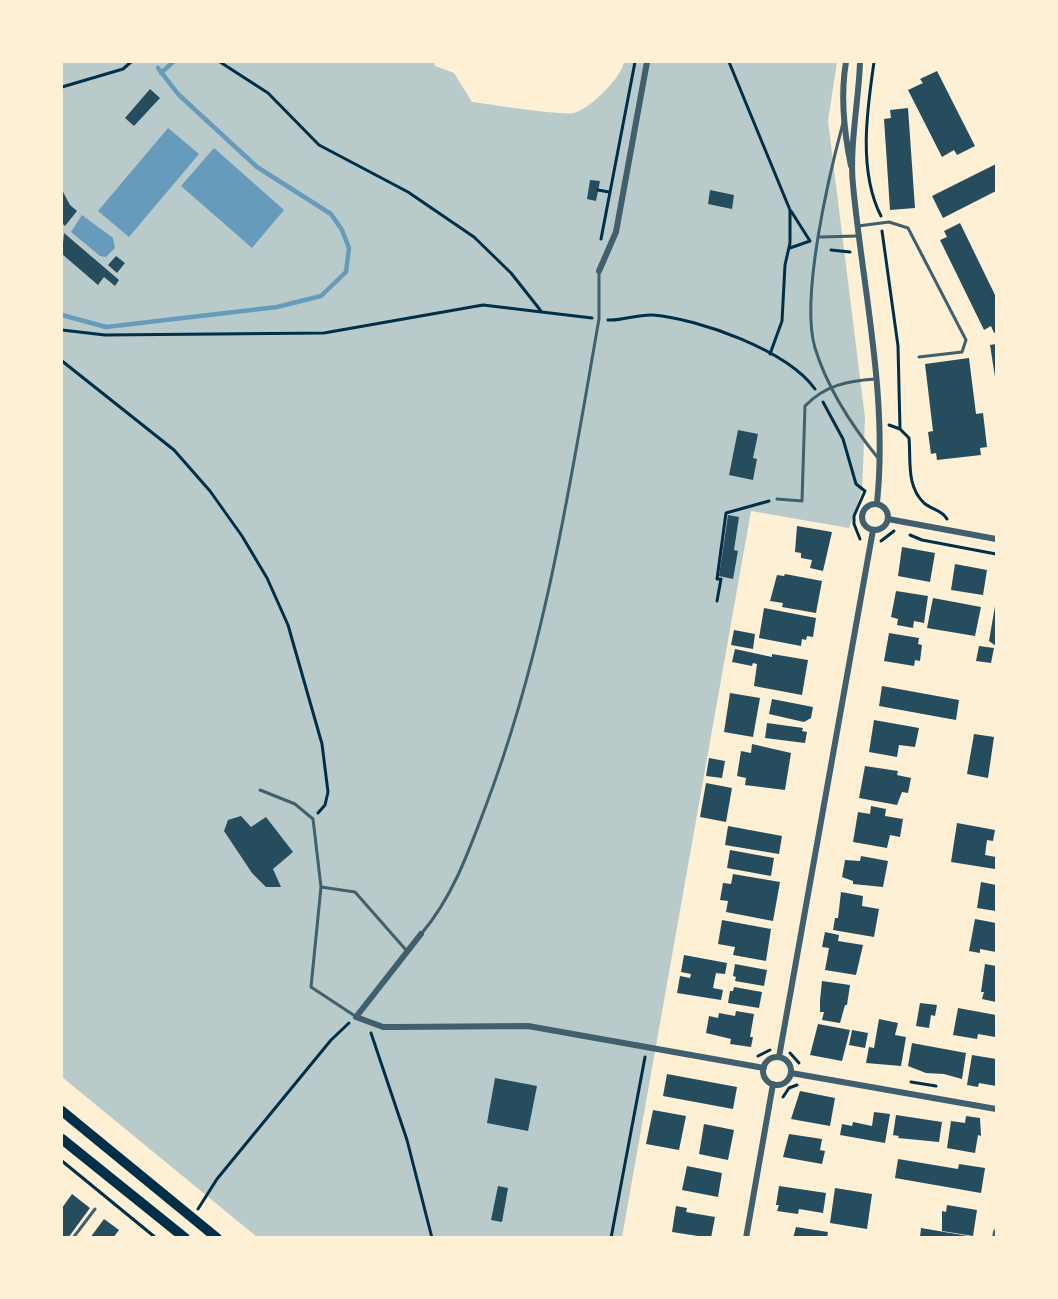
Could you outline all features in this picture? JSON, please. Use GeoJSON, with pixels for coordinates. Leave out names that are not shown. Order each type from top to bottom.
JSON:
{"type":"FeatureCollection","features":[{"type":"Feature","properties":{"kind":"highway"},"geometry":{"type":"LineString","coordinates":[[62,1111],[217,1238]]}},
{"type":"Feature","properties":{"kind":"highway"},"geometry":{"type":"LineString","coordinates":[[62,1139],[185,1238]]}},
{"type":"Feature","properties":{"kind":"street"},"geometry":{"type":"LineString","coordinates":[[599,271],[616,232],[647,62]]}},
{"type":"Feature","properties":{"kind":"street"},"geometry":{"type":"LineString","coordinates":[[846,62],[844,118],[874,339],[877,378],[879,460],[877,503]]}},
{"type":"Feature","properties":{"kind":"street"},"geometry":{"type":"LineString","coordinates":[[852,173],[860,62]]}},
{"type":"Feature","properties":{"kind":"street"},"geometry":{"type":"LineString","coordinates":[[877,503],[887,510],[888,519],[881,529],[873,530],[865,526],[862,517],[864,508],[877,503]]}},
{"type":"Feature","properties":{"kind":"street"},"geometry":{"type":"LineString","coordinates":[[888,519],[996,539]]}},
{"type":"Feature","properties":{"kind":"street"},"geometry":{"type":"LineString","coordinates":[[779,1057],[873,530]]}},
{"type":"Feature","properties":{"kind":"street"},"geometry":{"type":"LineString","coordinates":[[421,934],[356,1017],[395,1028],[528,1026],[764,1068]]}},
{"type":"Feature","properties":{"kind":"street"},"geometry":{"type":"LineString","coordinates":[[773,1084],[765,1076],[764,1068],[768,1061],[779,1057]]}},
{"type":"Feature","properties":{"kind":"street"},"geometry":{"type":"LineString","coordinates":[[779,1057],[789,1064],[791,1073]]}},
{"type":"Feature","properties":{"kind":"street"},"geometry":{"type":"LineString","coordinates":[[773,1084],[784,1082],[791,1073]]}},
{"type":"Feature","properties":{"kind":"street"},"geometry":{"type":"LineString","coordinates":[[791,1073],[996,1109]]}},
{"type":"Feature","properties":{"kind":"street"},"geometry":{"type":"LineString","coordinates":[[746,1238],[773,1084]]}},
{"type":"Feature","properties":{"kind":"street"},"geometry":{"type":"LineString","coordinates":[[995,1238],[996,1232]]}},
{"type":"Feature","properties":{"kind":"lane"},"geometry":{"type":"LineString","coordinates":[[844,118],[831,170],[820,237],[811,296],[811,328],[814,346],[831,387],[879,460]]}},
{"type":"Feature","properties":{"kind":"lane"},"geometry":{"type":"LineString","coordinates":[[858,226],[889,222],[908,228],[966,340],[962,352],[919,357]]}},
{"type":"Feature","properties":{"kind":"lane"},"geometry":{"type":"LineString","coordinates":[[820,237],[860,236]]}},
{"type":"Feature","properties":{"kind":"lane"},"geometry":{"type":"LineString","coordinates":[[421,934],[450,894],[505,756],[546,608],[599,319],[599,271]]}},
{"type":"Feature","properties":{"kind":"lane"},"geometry":{"type":"LineString","coordinates":[[777,499],[802,501],[806,406],[817,393],[831,387],[877,378]]}},
{"type":"Feature","properties":{"kind":"lane"},"geometry":{"type":"LineString","coordinates":[[260,790],[295,804],[313,819],[321,887],[311,987],[356,1017]]}},
{"type":"Feature","properties":{"kind":"lane"},"geometry":{"type":"LineString","coordinates":[[321,887],[355,892],[407,952]]}},
{"type":"Feature","properties":{"kind":"lane"},"geometry":{"type":"LineString","coordinates":[[73,1238],[95,1209]]}},
{"type":"Feature","properties":{"kind":"path"},"geometry":{"type":"LineString","coordinates":[[62,87],[123,69],[131,62]]}},
{"type":"Feature","properties":{"kind":"path"},"geometry":{"type":"LineString","coordinates":[[220,62],[268,93],[319,146],[408,192],[474,237],[511,273],[541,311]]}},
{"type":"Feature","properties":{"kind":"path"},"geometry":{"type":"LineString","coordinates":[[600,248],[635,62]]}},
{"type":"Feature","properties":{"kind":"path"},"geometry":{"type":"LineString","coordinates":[[729,62],[789,210],[810,241],[789,248]]}},
{"type":"Feature","properties":{"kind":"path"},"geometry":{"type":"LineString","coordinates":[[874,62],[868,120],[868,160],[871,194],[881,216]]}},
{"type":"Feature","properties":{"kind":"path"},"geometry":{"type":"LineString","coordinates":[[598,190],[616,193]]}},
{"type":"Feature","properties":{"kind":"path"},"geometry":{"type":"LineString","coordinates":[[770,354],[782,321],[785,265],[789,248],[789,210]]}},
{"type":"Feature","properties":{"kind":"path"},"geometry":{"type":"LineString","coordinates":[[882,231],[898,346],[900,429]]}},
{"type":"Feature","properties":{"kind":"path"},"geometry":{"type":"LineString","coordinates":[[878,247],[885,246]]}},
{"type":"Feature","properties":{"kind":"path"},"geometry":{"type":"LineString","coordinates":[[831,250],[851,252]]}},
{"type":"Feature","properties":{"kind":"path"},"geometry":{"type":"LineString","coordinates":[[62,330],[105,334],[324,333],[483,305],[599,319],[618,320],[651,315],[683,319],[742,339],[770,354],[813,386]]}},
{"type":"Feature","properties":{"kind":"path"},"geometry":{"type":"LineString","coordinates":[[62,361],[174,450],[216,500],[267,578],[294,646],[322,744],[329,781],[325,805],[313,819]]}},
{"type":"Feature","properties":{"kind":"path"},"geometry":{"type":"LineString","coordinates":[[820,398],[840,433],[856,484],[865,491],[854,524],[860,537]]}},
{"type":"Feature","properties":{"kind":"path"},"geometry":{"type":"LineString","coordinates":[[887,425],[900,429],[909,438],[911,479],[915,492],[925,504],[944,513],[949,521]]}},
{"type":"Feature","properties":{"kind":"path"},"geometry":{"type":"LineString","coordinates":[[840,433],[848,430]]}},
{"type":"Feature","properties":{"kind":"path"},"geometry":{"type":"LineString","coordinates":[[717,601],[721,579],[717,579],[726,513],[777,499]]}},
{"type":"Feature","properties":{"kind":"path"},"geometry":{"type":"LineString","coordinates":[[894,532],[996,554]]}},
{"type":"Feature","properties":{"kind":"path"},"geometry":{"type":"LineString","coordinates":[[369,1022],[408,1140],[432,1238]]}},
{"type":"Feature","properties":{"kind":"path"},"geometry":{"type":"LineString","coordinates":[[192,1217],[217,1179],[331,1040],[345,1028]]}},
{"type":"Feature","properties":{"kind":"path"},"geometry":{"type":"LineString","coordinates":[[611,1238],[647,1047]]}},
{"type":"Feature","properties":{"kind":"path"},"geometry":{"type":"LineString","coordinates":[[781,1105],[783,1094],[799,1084]]}},
{"type":"Feature","properties":{"kind":"path"},"geometry":{"type":"LineString","coordinates":[[62,1161],[156,1238]]}},
{"type":"Feature","properties":{"kind":"shaded area"},"geometry":{"type":"Polygon","coordinates":[[[62,62],[434,62],[435,66],[454,73],[472,102],[574,113],[589,105],[611,84],[622,69],[624,62],[837,62],[828,121],[865,418],[862,491],[849,528],[751,511],[622,1237],[257,1237],[62,1077],[62,62]]]}},
{"type":"Feature","properties":{"kind":"water"},"geometry":{"type":"Polygon","coordinates":[[[168,128],[199,154],[129,237],[98,211],[168,128]]]}},
{"type":"Feature","properties":{"kind":"water"},"geometry":{"type":"Polygon","coordinates":[[[214,148],[284,210],[252,248],[181,186],[214,148]]]}},
{"type":"Feature","properties":{"kind":"water"},"geometry":{"type":"Polygon","coordinates":[[[82,215],[113,238],[115,248],[106,257],[100,256],[71,232],[82,215]]]}},
{"type":"Feature","properties":{"kind":"building"},"geometry":{"type":"Polygon","coordinates":[[[937,71],[975,146],[957,155],[954,150],[942,157],[908,90],[923,83],[920,79],[937,71]]]}},
{"type":"Feature","properties":{"kind":"building"},"geometry":{"type":"Polygon","coordinates":[[[150,89],[160,98],[134,126],[125,118],[150,89]]]}},
{"type":"Feature","properties":{"kind":"building"},"geometry":{"type":"Polygon","coordinates":[[[908,108],[915,208],[890,210],[884,119],[891,118],[890,110],[908,108]]]}},
{"type":"Feature","properties":{"kind":"building"},"geometry":{"type":"Polygon","coordinates":[[[996,164],[996,191],[943,218],[932,196],[996,164]]]}},
{"type":"Feature","properties":{"kind":"building"},"geometry":{"type":"Polygon","coordinates":[[[590,180],[600,181],[596,201],[587,199],[590,180]]]}},
{"type":"Feature","properties":{"kind":"building"},"geometry":{"type":"Polygon","coordinates":[[[62,190],[70,205],[77,211],[65,226],[62,223],[62,190]]]}},
{"type":"Feature","properties":{"kind":"building"},"geometry":{"type":"Polygon","coordinates":[[[710,190],[734,195],[732,209],[708,204],[710,190]]]}},
{"type":"Feature","properties":{"kind":"building"},"geometry":{"type":"Polygon","coordinates":[[[960,223],[996,297],[996,332],[994,333],[991,326],[984,330],[940,240],[947,237],[944,231],[960,223]]]}},
{"type":"Feature","properties":{"kind":"building"},"geometry":{"type":"Polygon","coordinates":[[[64,233],[119,280],[115,286],[104,277],[98,285],[62,254],[64,233]]]}},
{"type":"Feature","properties":{"kind":"building"},"geometry":{"type":"Polygon","coordinates":[[[116,256],[125,263],[117,273],[108,265],[116,256]]]}},
{"type":"Feature","properties":{"kind":"building"},"geometry":{"type":"Polygon","coordinates":[[[996,344],[996,377],[995,377],[990,345],[996,344]]]}},
{"type":"Feature","properties":{"kind":"building"},"geometry":{"type":"Polygon","coordinates":[[[969,358],[976,414],[983,413],[987,447],[980,448],[981,455],[937,460],[936,453],[931,454],[928,432],[933,431],[925,364],[969,358]]]}},
{"type":"Feature","properties":{"kind":"building"},"geometry":{"type":"Polygon","coordinates":[[[738,430],[758,434],[753,458],[757,459],[753,480],[729,475],[738,430]]]}},
{"type":"Feature","properties":{"kind":"building"},"geometry":{"type":"Polygon","coordinates":[[[728,515],[739,517],[734,550],[738,551],[733,579],[719,576],[728,515]]]}},
{"type":"Feature","properties":{"kind":"building"},"geometry":{"type":"Polygon","coordinates":[[[797,526],[832,532],[823,571],[810,568],[812,560],[801,558],[801,553],[795,552],[797,526]]]}},
{"type":"Feature","properties":{"kind":"building"},"geometry":{"type":"Polygon","coordinates":[[[902,547],[935,553],[930,582],[898,576],[902,547]]]}},
{"type":"Feature","properties":{"kind":"building"},"geometry":{"type":"Polygon","coordinates":[[[955,564],[987,570],[983,595],[951,590],[955,564]]]}},
{"type":"Feature","properties":{"kind":"building"},"geometry":{"type":"Polygon","coordinates":[[[785,574],[822,581],[816,613],[782,607],[783,603],[770,601],[777,575],[784,576],[785,574]]]}},
{"type":"Feature","properties":{"kind":"building"},"geometry":{"type":"Polygon","coordinates":[[[896,591],[928,596],[924,623],[914,621],[913,628],[897,625],[898,619],[891,617],[896,591]]]}},
{"type":"Feature","properties":{"kind":"building"},"geometry":{"type":"Polygon","coordinates":[[[933,598],[981,607],[975,636],[927,628],[933,598]]]}},
{"type":"Feature","properties":{"kind":"building"},"geometry":{"type":"Polygon","coordinates":[[[996,606],[996,646],[989,641],[996,606]]]}},
{"type":"Feature","properties":{"kind":"building"},"geometry":{"type":"Polygon","coordinates":[[[764,608],[816,618],[813,637],[807,636],[806,640],[802,639],[801,646],[759,638],[764,608]]]}},
{"type":"Feature","properties":{"kind":"building"},"geometry":{"type":"Polygon","coordinates":[[[734,630],[755,634],[753,649],[731,645],[734,630]]]}},
{"type":"Feature","properties":{"kind":"building"},"geometry":{"type":"Polygon","coordinates":[[[889,633],[919,638],[918,644],[922,645],[920,661],[915,660],[914,666],[884,661],[889,633]]]}},
{"type":"Feature","properties":{"kind":"building"},"geometry":{"type":"Polygon","coordinates":[[[979,646],[994,648],[991,663],[976,661],[979,646]]]}},
{"type":"Feature","properties":{"kind":"building"},"geometry":{"type":"Polygon","coordinates":[[[735,649],[772,657],[772,654],[808,660],[802,695],[754,686],[757,664],[753,663],[752,666],[732,662],[735,649]]]}},
{"type":"Feature","properties":{"kind":"building"},"geometry":{"type":"Polygon","coordinates":[[[882,686],[959,700],[956,720],[879,706],[882,686]]]}},
{"type":"Feature","properties":{"kind":"building"},"geometry":{"type":"Polygon","coordinates":[[[730,693],[760,698],[753,737],[724,732],[730,693]]]}},
{"type":"Feature","properties":{"kind":"building"},"geometry":{"type":"Polygon","coordinates":[[[772,699],[813,707],[811,718],[804,722],[769,714],[772,699]]]}},
{"type":"Feature","properties":{"kind":"building"},"geometry":{"type":"Polygon","coordinates":[[[874,720],[919,728],[915,747],[899,745],[897,757],[869,752],[874,720]]]}},
{"type":"Feature","properties":{"kind":"building"},"geometry":{"type":"Polygon","coordinates":[[[767,723],[803,728],[802,731],[807,732],[805,743],[765,738],[767,723]]]}},
{"type":"Feature","properties":{"kind":"building"},"geometry":{"type":"Polygon","coordinates":[[[974,734],[994,737],[988,778],[967,774],[974,734]]]}},
{"type":"Feature","properties":{"kind":"building"},"geometry":{"type":"Polygon","coordinates":[[[752,744],[791,753],[785,790],[745,785],[746,778],[737,776],[741,751],[751,753],[752,744]]]}},
{"type":"Feature","properties":{"kind":"building"},"geometry":{"type":"Polygon","coordinates":[[[709,758],[725,761],[722,778],[706,776],[709,758]]]}},
{"type":"Feature","properties":{"kind":"building"},"geometry":{"type":"Polygon","coordinates":[[[865,766],[898,771],[897,775],[911,778],[908,793],[902,792],[897,805],[859,798],[865,766]]]}},
{"type":"Feature","properties":{"kind":"building"},"geometry":{"type":"Polygon","coordinates":[[[706,783],[732,788],[726,822],[700,817],[706,783]]]}},
{"type":"Feature","properties":{"kind":"building"},"geometry":{"type":"Polygon","coordinates":[[[871,806],[886,809],[885,816],[903,819],[900,837],[890,835],[887,848],[853,842],[858,812],[870,814],[871,806]]]}},
{"type":"Feature","properties":{"kind":"building"},"geometry":{"type":"Polygon","coordinates":[[[241,816],[251,827],[266,817],[293,852],[273,869],[281,887],[266,887],[252,873],[224,831],[228,820],[241,816]]]}},
{"type":"Feature","properties":{"kind":"building"},"geometry":{"type":"Polygon","coordinates":[[[957,823],[995,830],[993,841],[987,840],[985,855],[996,857],[995,869],[951,862],[957,823]]]}},
{"type":"Feature","properties":{"kind":"building"},"geometry":{"type":"Polygon","coordinates":[[[728,826],[782,836],[779,854],[725,845],[728,826]]]}},
{"type":"Feature","properties":{"kind":"building"},"geometry":{"type":"Polygon","coordinates":[[[730,850],[774,858],[771,876],[727,868],[730,850]]]}},
{"type":"Feature","properties":{"kind":"building"},"geometry":{"type":"Polygon","coordinates":[[[861,856],[888,861],[883,887],[853,884],[853,881],[842,877],[845,860],[860,861],[861,856]]]}},
{"type":"Feature","properties":{"kind":"building"},"geometry":{"type":"Polygon","coordinates":[[[733,874],[780,882],[773,921],[726,912],[728,901],[720,900],[723,883],[731,884],[733,874]]]}},
{"type":"Feature","properties":{"kind":"building"},"geometry":{"type":"Polygon","coordinates":[[[981,882],[996,885],[996,911],[977,908],[981,882]]]}},
{"type":"Feature","properties":{"kind":"building"},"geometry":{"type":"Polygon","coordinates":[[[841,892],[863,896],[862,906],[879,909],[874,937],[833,930],[835,918],[838,918],[841,892]]]}},
{"type":"Feature","properties":{"kind":"building"},"geometry":{"type":"Polygon","coordinates":[[[975,919],[996,923],[996,952],[980,949],[980,953],[969,951],[975,919]]]}},
{"type":"Feature","properties":{"kind":"building"},"geometry":{"type":"Polygon","coordinates":[[[722,920],[771,929],[766,961],[733,955],[735,947],[718,944],[722,920]]]}},
{"type":"Feature","properties":{"kind":"building"},"geometry":{"type":"Polygon","coordinates":[[[825,932],[839,935],[838,941],[863,945],[856,975],[825,970],[829,948],[822,947],[825,932]]]}},
{"type":"Feature","properties":{"kind":"building"},"geometry":{"type":"Polygon","coordinates":[[[684,955],[727,963],[725,974],[716,973],[713,988],[723,990],[721,1000],[677,993],[680,976],[690,978],[691,974],[681,972],[684,955]]]}},
{"type":"Feature","properties":{"kind":"building"},"geometry":{"type":"Polygon","coordinates":[[[735,964],[767,970],[764,986],[735,981],[736,977],[733,976],[735,964]]]}},
{"type":"Feature","properties":{"kind":"building"},"geometry":{"type":"Polygon","coordinates":[[[985,964],[996,966],[996,1002],[982,999],[985,964]]]}},
{"type":"Feature","properties":{"kind":"building"},"geometry":{"type":"Polygon","coordinates":[[[822,981],[850,985],[847,1005],[845,1005],[840,1023],[822,1020],[824,1012],[820,1012],[820,1000],[822,981]]]}},
{"type":"Feature","properties":{"kind":"building"},"geometry":{"type":"Polygon","coordinates":[[[734,987],[762,992],[759,1008],[728,1003],[730,991],[733,991],[734,987]]]}},
{"type":"Feature","properties":{"kind":"building"},"geometry":{"type":"Polygon","coordinates":[[[920,1003],[937,1005],[935,1016],[931,1015],[929,1028],[916,1026],[920,1003]]]}},
{"type":"Feature","properties":{"kind":"building"},"geometry":{"type":"Polygon","coordinates":[[[958,1008],[996,1015],[995,1037],[978,1034],[977,1039],[953,1035],[958,1008]]]}},
{"type":"Feature","properties":{"kind":"building"},"geometry":{"type":"Polygon","coordinates":[[[736,1011],[754,1014],[750,1037],[753,1037],[751,1047],[730,1044],[731,1039],[706,1033],[709,1016],[718,1018],[719,1013],[735,1016],[736,1011]]]}},
{"type":"Feature","properties":{"kind":"building"},"geometry":{"type":"Polygon","coordinates":[[[879,1019],[898,1023],[895,1035],[906,1037],[901,1066],[866,1063],[869,1047],[874,1048],[879,1019]]]}},
{"type":"Feature","properties":{"kind":"building"},"geometry":{"type":"Polygon","coordinates":[[[818,1024],[850,1030],[842,1061],[810,1055],[818,1024]]]}},
{"type":"Feature","properties":{"kind":"building"},"geometry":{"type":"Polygon","coordinates":[[[852,1030],[868,1033],[865,1048],[849,1045],[852,1030]]]}},
{"type":"Feature","properties":{"kind":"building"},"geometry":{"type":"Polygon","coordinates":[[[912,1043],[966,1053],[962,1079],[944,1074],[926,1073],[908,1066],[912,1043]]]}},
{"type":"Feature","properties":{"kind":"building"},"geometry":{"type":"Polygon","coordinates":[[[972,1055],[996,1059],[996,1086],[979,1083],[978,1087],[967,1085],[972,1055]]]}},
{"type":"Feature","properties":{"kind":"building"},"geometry":{"type":"Polygon","coordinates":[[[667,1074],[737,1087],[733,1109],[663,1096],[667,1074]]]}},
{"type":"Feature","properties":{"kind":"building"},"geometry":{"type":"Polygon","coordinates":[[[495,1078],[537,1086],[528,1131],[487,1123],[495,1078]]]}},
{"type":"Feature","properties":{"kind":"building"},"geometry":{"type":"Polygon","coordinates":[[[800,1091],[835,1098],[830,1126],[791,1119],[800,1091]]]}},
{"type":"Feature","properties":{"kind":"building"},"geometry":{"type":"Polygon","coordinates":[[[653,1110],[686,1116],[679,1150],[646,1144],[653,1110]]]}},
{"type":"Feature","properties":{"kind":"building"},"geometry":{"type":"Polygon","coordinates":[[[874,1112],[890,1114],[885,1143],[840,1135],[842,1124],[852,1126],[853,1122],[872,1126],[874,1112]]]}},
{"type":"Feature","properties":{"kind":"building"},"geometry":{"type":"Polygon","coordinates":[[[896,1115],[942,1122],[939,1142],[898,1138],[899,1136],[893,1135],[896,1115]]]}},
{"type":"Feature","properties":{"kind":"building"},"geometry":{"type":"Polygon","coordinates":[[[966,1116],[980,1118],[981,1136],[978,1135],[975,1153],[947,1148],[951,1121],[965,1123],[966,1116]]]}},
{"type":"Feature","properties":{"kind":"building"},"geometry":{"type":"Polygon","coordinates":[[[704,1124],[734,1130],[728,1160],[699,1154],[704,1124]]]}},
{"type":"Feature","properties":{"kind":"building"},"geometry":{"type":"Polygon","coordinates":[[[789,1134],[822,1139],[820,1150],[825,1151],[822,1164],[783,1157],[789,1134]]]}},
{"type":"Feature","properties":{"kind":"building"},"geometry":{"type":"Polygon","coordinates":[[[898,1159],[958,1169],[959,1164],[985,1168],[981,1193],[895,1178],[898,1159]]]}},
{"type":"Feature","properties":{"kind":"building"},"geometry":{"type":"Polygon","coordinates":[[[687,1166],[722,1173],[718,1197],[682,1190],[687,1166]]]}},
{"type":"Feature","properties":{"kind":"building"},"geometry":{"type":"Polygon","coordinates":[[[498,1186],[508,1188],[502,1222],[491,1220],[498,1186]]]}},
{"type":"Feature","properties":{"kind":"building"},"geometry":{"type":"Polygon","coordinates":[[[779,1186],[826,1193],[823,1213],[799,1209],[798,1214],[777,1211],[779,1186]]]}},
{"type":"Feature","properties":{"kind":"building"},"geometry":{"type":"Polygon","coordinates":[[[835,1188],[872,1194],[867,1229],[830,1223],[835,1188]]]}},
{"type":"Feature","properties":{"kind":"building"},"geometry":{"type":"Polygon","coordinates":[[[72,1194],[90,1208],[68,1238],[62,1238],[62,1208],[72,1194]]]}},
{"type":"Feature","properties":{"kind":"building"},"geometry":{"type":"Polygon","coordinates":[[[947,1205],[977,1210],[973,1236],[942,1231],[942,1211],[946,1212],[947,1205]]]}},
{"type":"Feature","properties":{"kind":"building"},"geometry":{"type":"Polygon","coordinates":[[[676,1206],[687,1208],[686,1212],[715,1217],[711,1238],[672,1232],[676,1206]]]}},
{"type":"Feature","properties":{"kind":"building"},"geometry":{"type":"Polygon","coordinates":[[[104,1219],[119,1230],[113,1238],[90,1238],[104,1219]]]}},
{"type":"Feature","properties":{"kind":"building"},"geometry":{"type":"Polygon","coordinates":[[[796,1227],[828,1232],[827,1238],[793,1238],[796,1227]]]}},
{"type":"Feature","properties":{"kind":"building"},"geometry":{"type":"Polygon","coordinates":[[[921,1228],[968,1236],[968,1238],[920,1238],[921,1228]]]}},
{"type":"Feature","properties":{"kind":"waterway"},"geometry":{"type":"LineString","coordinates":[[161,73],[173,62]]}},
{"type":"Feature","properties":{"kind":"waterway"},"geometry":{"type":"LineString","coordinates":[[62,315],[106,327],[277,307],[321,296],[346,272],[349,248],[342,230],[331,214],[257,167],[178,94],[158,68]]}}]}
